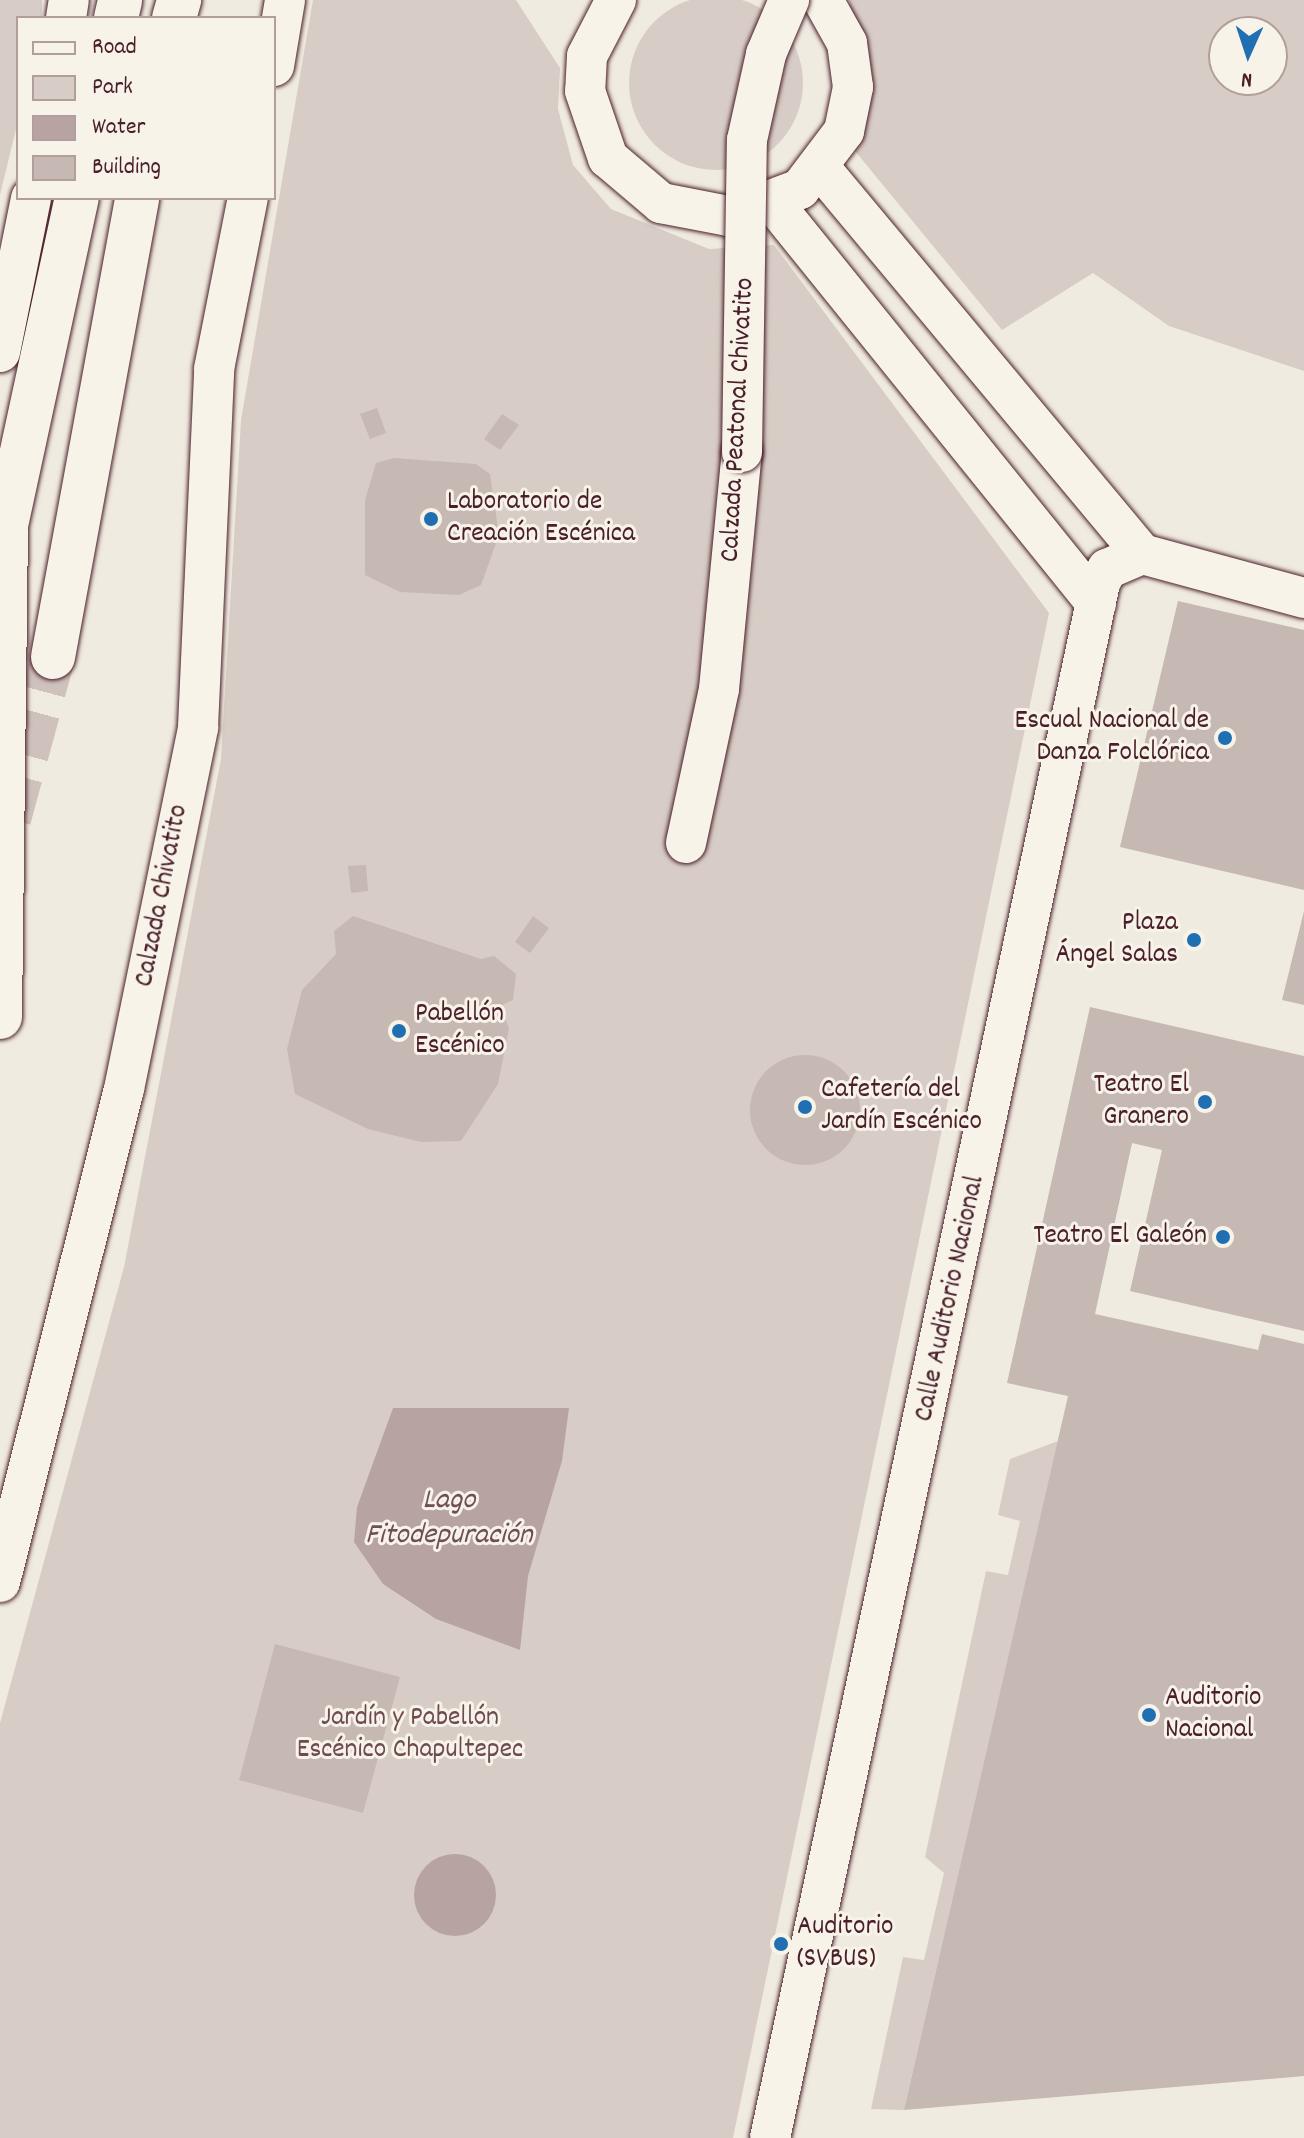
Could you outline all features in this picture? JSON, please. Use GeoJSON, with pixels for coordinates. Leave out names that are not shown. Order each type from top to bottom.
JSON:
{"type":"FeatureCollection","features":[{"type":"Feature","properties":{"kind":"main road"},"geometry":{"type":"LineString","coordinates":[[0,1017],[3,539],[77,200]]}},
{"type":"Feature","properties":{"kind":"main road"},"geometry":{"type":"LineString","coordinates":[[53,657],[137,200]]}},
{"type":"Feature","properties":{"kind":"street"},"geometry":{"type":"LineString","coordinates":[[276,54],[285,0]]}},
{"type":"Feature","properties":{"kind":"street","name":"Calzada Peatonal Chivatito"},"geometry":{"type":"LineString","coordinates":[[686,843],[719,689],[742,452],[747,140],[766,54],[789,0]]}},
{"type":"Feature","properties":{"kind":"street"},"geometry":{"type":"LineString","coordinates":[[596,7],[585,91],[608,158],[632,185],[694,214],[728,216],[774,204],[821,169],[844,131],[853,87],[847,43],[823,0]]}},
{"type":"Feature","properties":{"kind":"street"},"geometry":{"type":"LineString","coordinates":[[821,169],[1142,554],[1304,598]]}},
{"type":"Feature","properties":{"kind":"street"},"geometry":{"type":"LineString","coordinates":[[0,352],[31,200]]}},
{"type":"Feature","properties":{"kind":"street","name":"Calzada Chivatito"},"geometry":{"type":"LineString","coordinates":[[0,1582],[124,1089],[198,727],[214,369],[248,200]]}},
{"type":"Feature","properties":{"kind":"street"},"geometry":{"type":"LineString","coordinates":[[774,204],[1096,603]]}},
{"type":"Feature","properties":{"kind":"street","name":"Calle Auditorio Nacional"},"geometry":{"type":"LineString","coordinates":[[770,2138],[1096,603],[1107,569],[1142,554]]}},
{"type":"Feature","properties":{"kind":"green space"},"geometry":{"type":"Polygon","coordinates":[[[696,-1],[736,-1],[764,11],[778,21],[788,35],[801,66],[801,100],[788,131],[778,145],[764,155],[733,168],[699,168],[668,155],[654,145],[644,131],[631,100],[631,66],[644,35],[654,21],[668,11],[696,-1]]]}},
{"type":"Feature","properties":{"kind":"green space"},"geometry":{"type":"Polygon","coordinates":[[[0,0],[42,0],[42,16],[16,16],[16,129],[0,195],[0,0]]]}},
{"type":"Feature","properties":{"kind":"green space","name":"Jardín y Pabellón Escénico Chapultepec"},"geometry":{"type":"Polygon","coordinates":[[[313,0],[516,0],[560,68],[558,109],[573,165],[611,209],[709,249],[774,245],[1049,613],[733,2138],[0,2138],[0,1723],[124,1267],[221,759],[241,420],[313,0]]]}},
{"type":"Feature","properties":{"kind":"green space"},"geometry":{"type":"Polygon","coordinates":[[[849,0],[1304,0],[1304,371],[1169,326],[1093,273],[1002,330],[855,151],[861,60],[849,0]]]}},
{"type":"Feature","properties":{"kind":"green space"},"geometry":{"type":"Polygon","coordinates":[[[1058,1441],[904,2110],[871,2109],[903,1957],[924,1960],[944,1873],[925,1857],[986,1571],[1008,1575],[1020,1521],[998,1515],[1010,1459],[1058,1441]]]}},
{"type":"Feature","properties":{"kind":"water","name":"Lago Fitodepuración"},"geometry":{"type":"Polygon","coordinates":[[[393,1408],[569,1408],[562,1461],[528,1576],[520,1650],[436,1619],[383,1584],[354,1542],[357,1507],[393,1408]]]}},
{"type":"Feature","properties":{"kind":"water"},"geometry":{"type":"Polygon","coordinates":[[[455,1854],[471,1858],[484,1866],[492,1879],[496,1895],[492,1911],[484,1924],[471,1932],[455,1936],[439,1932],[426,1924],[418,1911],[414,1895],[418,1879],[426,1866],[439,1858],[455,1854]]]}},
{"type":"Feature","properties":{"kind":"building"},"geometry":{"type":"Polygon","coordinates":[[[377,408],[386,433],[370,439],[360,414],[377,408]]]}},
{"type":"Feature","properties":{"kind":"building"},"geometry":{"type":"Polygon","coordinates":[[[502,414],[519,425],[500,450],[484,439],[502,414]]]}},
{"type":"Feature","properties":{"kind":"building","name":"Laboratorio de Creación Escénica"},"geometry":{"type":"Polygon","coordinates":[[[394,458],[476,464],[490,474],[499,535],[481,585],[459,595],[400,592],[365,575],[365,500],[376,463],[394,458]]]}},
{"type":"Feature","properties":{"kind":"building","name":"Escual Nacional de Danza Folclórica"},"geometry":{"type":"Polygon","coordinates":[[[1178,601],[1304,630],[1304,890],[1120,847],[1178,601]]]}},
{"type":"Feature","properties":{"kind":"building"},"geometry":{"type":"Polygon","coordinates":[[[366,865],[368,891],[351,893],[348,866],[366,865]]]}},
{"type":"Feature","properties":{"kind":"building"},"geometry":{"type":"Polygon","coordinates":[[[1304,911],[1304,1005],[1282,1000],[1304,911]]]}},
{"type":"Feature","properties":{"kind":"building","name":"Pabellón Escénico"},"geometry":{"type":"Polygon","coordinates":[[[353,916],[481,959],[494,956],[516,974],[513,1000],[500,1006],[509,1028],[498,1084],[461,1141],[421,1142],[368,1129],[295,1094],[287,1049],[302,990],[336,954],[334,931],[353,916]]]}},
{"type":"Feature","properties":{"kind":"building"},"geometry":{"type":"Polygon","coordinates":[[[533,916],[549,928],[530,953],[515,942],[533,916]]]}},
{"type":"Feature","properties":{"kind":"building","name":"Auditorio Nacional"},"geometry":{"type":"Polygon","coordinates":[[[1090,1007],[1304,1056],[1304,1331],[1130,1291],[1162,1150],[1132,1143],[1095,1314],[1258,1350],[1262,1334],[1304,1344],[1304,2076],[904,2110],[1068,1396],[1007,1383],[1090,1007]]]}},
{"type":"Feature","properties":{"kind":"building","name":"Cafetería del Jardín Escénico"},"geometry":{"type":"Polygon","coordinates":[[[805,1055],[826,1059],[844,1071],[856,1089],[860,1110],[856,1131],[844,1149],[826,1161],[805,1165],[784,1161],[766,1149],[754,1131],[750,1110],[754,1089],[766,1071],[784,1059],[805,1055]]]}},
{"type":"Feature","properties":{"kind":"building"},"geometry":{"type":"Polygon","coordinates":[[[275,1644],[400,1677],[363,1813],[239,1780],[275,1644]]]}},
{"type":"Feature","properties":{"kind":"tunnel"},"geometry":{"type":"LineString","coordinates":[[9,819],[53,657]]}},
{"type":"Feature","properties":{"kind":"place","name":"Laboratorio de Creación Escénica"},"geometry":{"type":"Point","coordinates":[431,519]}},
{"type":"Feature","properties":{"kind":"place","name":"Escual Nacional de Danza Folclórica"},"geometry":{"type":"Point","coordinates":[1225,738]}},
{"type":"Feature","properties":{"kind":"place","name":"Plaza Ángel Salas"},"geometry":{"type":"Point","coordinates":[1194,940]}},
{"type":"Feature","properties":{"kind":"place","name":"Pabellón Escénico"},"geometry":{"type":"Point","coordinates":[399,1031]}},
{"type":"Feature","properties":{"kind":"place","name":"Teatro El Granero"},"geometry":{"type":"Point","coordinates":[1205,1102]}},
{"type":"Feature","properties":{"kind":"place","name":"Cafetería del Jardín Escénico"},"geometry":{"type":"Point","coordinates":[805,1107]}},
{"type":"Feature","properties":{"kind":"place","name":"Teatro El Galeón"},"geometry":{"type":"Point","coordinates":[1223,1237]}},
{"type":"Feature","properties":{"kind":"place","name":"Auditorio Nacional"},"geometry":{"type":"Point","coordinates":[1149,1715]}},
{"type":"Feature","properties":{"kind":"place","name":"Auditorio (SVBUS)"},"geometry":{"type":"Point","coordinates":[781,1944]}}]}
